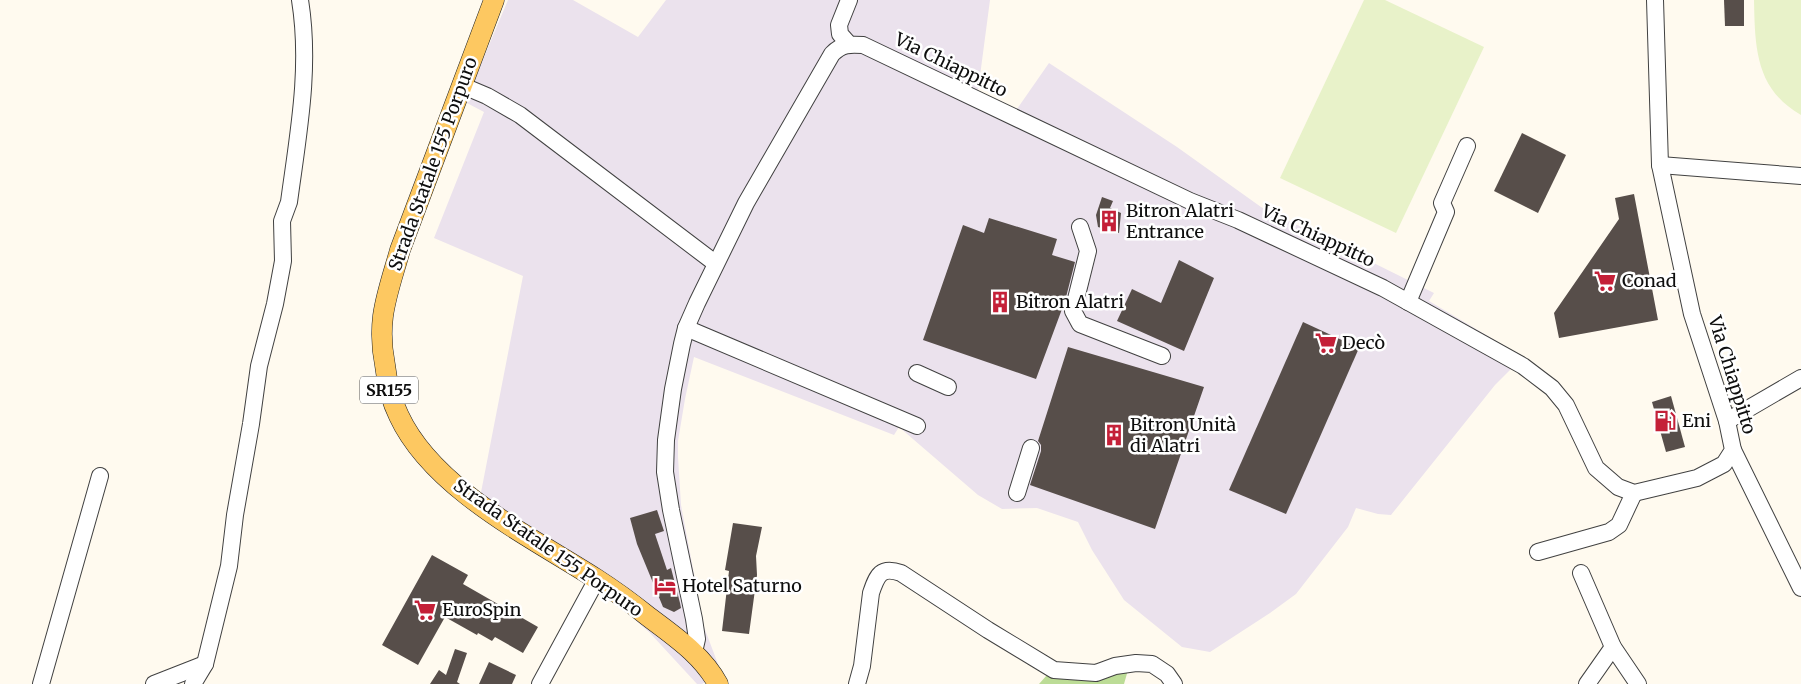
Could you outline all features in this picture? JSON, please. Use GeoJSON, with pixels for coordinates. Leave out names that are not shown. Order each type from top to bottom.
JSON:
{"type":"FeatureCollection","features":[{"type":"Feature","properties":{"kind":"main road","name":"Strada Statale 155 Porpuro"},"geometry":{"type":"LineString","coordinates":[[494,0],[400,250],[390,285],[383,317],[383,351],[388,388],[399,417],[414,442],[437,468],[464,493],[502,520],[597,579],[694,652],[710,670],[718,684]]}},
{"type":"Feature","properties":{"kind":"street"},"geometry":{"type":"LineString","coordinates":[[194,684],[205,664],[230,566],[235,515],[259,366],[275,304],[283,261],[282,222],[289,202],[305,72],[303,20],[300,0]]}},
{"type":"Feature","properties":{"kind":"street"},"geometry":{"type":"LineString","coordinates":[[694,652],[696,639],[694,619],[666,472],[666,440],[686,328],[715,263],[746,203],[832,54],[839,47],[848,44],[840,34],[839,25],[849,0]]}},
{"type":"Feature","properties":{"kind":"street","name":"Via Chiappitto"},"geometry":{"type":"LineString","coordinates":[[848,44],[863,45],[1164,189],[1238,220],[1383,288],[1522,366],[1552,388],[1566,405],[1596,468],[1618,487],[1634,493],[1697,478],[1724,464],[1733,450],[1727,421],[1692,314],[1660,165],[1655,0]]}},
{"type":"Feature","properties":{"kind":"street"},"geometry":{"type":"LineString","coordinates":[[461,85],[487,96],[520,115],[715,263]]}},
{"type":"Feature","properties":{"kind":"street"},"geometry":{"type":"LineString","coordinates":[[1408,302],[1446,212],[1442,203],[1467,146]]}},
{"type":"Feature","properties":{"kind":"street"},"geometry":{"type":"LineString","coordinates":[[1660,165],[1801,176]]}},
{"type":"Feature","properties":{"kind":"street"},"geometry":{"type":"LineString","coordinates":[[1080,227],[1088,251],[1073,311],[1080,324],[1162,356]]}},
{"type":"Feature","properties":{"kind":"street"},"geometry":{"type":"LineString","coordinates":[[686,328],[917,426]]}},
{"type":"Feature","properties":{"kind":"street"},"geometry":{"type":"LineString","coordinates":[[917,373],[948,387]]}},
{"type":"Feature","properties":{"kind":"street"},"geometry":{"type":"LineString","coordinates":[[1727,421],[1801,378]]}},
{"type":"Feature","properties":{"kind":"street"},"geometry":{"type":"LineString","coordinates":[[1017,493],[1031,448]]}},
{"type":"Feature","properties":{"kind":"street"},"geometry":{"type":"LineString","coordinates":[[1733,450],[1801,588]]}},
{"type":"Feature","properties":{"kind":"street"},"geometry":{"type":"LineString","coordinates":[[41,684],[100,476]]}},
{"type":"Feature","properties":{"kind":"street"},"geometry":{"type":"LineString","coordinates":[[1538,552],[1609,532],[1620,525],[1634,493]]}},
{"type":"Feature","properties":{"kind":"street"},"geometry":{"type":"LineString","coordinates":[[857,684],[862,666],[871,593],[874,582],[879,574],[885,571],[894,571],[901,574],[1054,670],[1096,673],[1115,666],[1136,663],[1152,664],[1167,674],[1174,684]]}},
{"type":"Feature","properties":{"kind":"street"},"geometry":{"type":"LineString","coordinates":[[1581,573],[1613,647],[1638,684]]}},
{"type":"Feature","properties":{"kind":"street"},"geometry":{"type":"LineString","coordinates":[[540,684],[597,579]]}},
{"type":"Feature","properties":{"kind":"street"},"geometry":{"type":"LineString","coordinates":[[1587,684],[1613,647]]}},
{"type":"Feature","properties":{"kind":"street"},"geometry":{"type":"LineString","coordinates":[[154,684],[205,664]]}},
{"type":"Feature","properties":{"kind":"shaded area"},"geometry":{"type":"Polygon","coordinates":[[[508,0],[573,0],[638,37],[666,0],[990,0],[978,91],[1017,109],[1049,63],[1177,147],[1261,207],[1434,293],[1429,301],[1523,357],[1495,385],[1391,515],[1378,514],[1356,508],[1348,527],[1296,594],[1210,652],[1182,647],[1124,600],[1092,550],[1078,522],[1037,508],[1002,509],[978,495],[899,427],[894,435],[694,357],[678,441],[681,505],[704,627],[721,672],[702,684],[697,684],[650,633],[624,610],[477,513],[523,276],[434,238],[484,112],[465,102],[508,0]]]}},
{"type":"Feature","properties":{"kind":"green space"},"geometry":{"type":"Polygon","coordinates":[[[1364,0],[1385,0],[1484,47],[1396,233],[1280,178],[1364,0]]]}},
{"type":"Feature","properties":{"kind":"green space"},"geometry":{"type":"Polygon","coordinates":[[[1754,0],[1801,0],[1801,115],[1774,93],[1766,79],[1757,50],[1754,0]]]}},
{"type":"Feature","properties":{"kind":"green space"},"geometry":{"type":"Polygon","coordinates":[[[1128,670],[1124,684],[1039,684],[1047,675],[1083,681],[1128,670]]]}},
{"type":"Feature","properties":{"kind":"building"},"geometry":{"type":"Polygon","coordinates":[[[1724,0],[1744,0],[1744,26],[1725,26],[1724,0]]]}},
{"type":"Feature","properties":{"kind":"building"},"geometry":{"type":"Polygon","coordinates":[[[1522,133],[1566,155],[1538,213],[1494,191],[1522,133]]]}},
{"type":"Feature","properties":{"kind":"building"},"geometry":{"type":"Polygon","coordinates":[[[1634,194],[1658,320],[1559,338],[1554,313],[1619,219],[1615,198],[1634,194]]]}},
{"type":"Feature","properties":{"kind":"building","name":"Bitron Alatri Entrance"},"geometry":{"type":"Polygon","coordinates":[[[1102,197],[1113,201],[1110,208],[1121,213],[1119,233],[1098,227],[1096,215],[1102,197]]]}},
{"type":"Feature","properties":{"kind":"building","name":"Bitron Alatri"},"geometry":{"type":"Polygon","coordinates":[[[989,218],[1057,239],[1052,255],[1075,262],[1065,301],[1036,379],[923,340],[963,225],[984,233],[989,218]]]}},
{"type":"Feature","properties":{"kind":"building"},"geometry":{"type":"Polygon","coordinates":[[[1179,260],[1214,278],[1184,351],[1117,321],[1132,289],[1161,303],[1179,260]]]}},
{"type":"Feature","properties":{"kind":"building"},"geometry":{"type":"Polygon","coordinates":[[[1303,322],[1359,348],[1286,514],[1229,490],[1303,322]]]}},
{"type":"Feature","properties":{"kind":"building","name":"Bitron Unità di Alatri"},"geometry":{"type":"Polygon","coordinates":[[[1068,347],[1204,387],[1155,529],[1030,485],[1041,451],[1041,445],[1038,441],[1068,347]]]}},
{"type":"Feature","properties":{"kind":"building"},"geometry":{"type":"Polygon","coordinates":[[[1671,396],[1685,447],[1666,452],[1652,402],[1671,396]]]}},
{"type":"Feature","properties":{"kind":"building","name":"Hotel Saturno"},"geometry":{"type":"Polygon","coordinates":[[[657,510],[664,531],[655,534],[667,570],[671,568],[681,608],[674,612],[663,607],[637,544],[630,518],[657,510]]]}},
{"type":"Feature","properties":{"kind":"building"},"geometry":{"type":"Polygon","coordinates":[[[733,523],[762,527],[756,556],[757,575],[749,634],[722,631],[729,571],[725,570],[733,523]]]}},
{"type":"Feature","properties":{"kind":"building"},"geometry":{"type":"Polygon","coordinates":[[[432,555],[468,575],[463,584],[538,627],[523,653],[495,637],[492,641],[478,633],[477,635],[445,617],[418,665],[382,645],[432,555]]]}},
{"type":"Feature","properties":{"kind":"building"},"geometry":{"type":"Polygon","coordinates":[[[455,649],[467,653],[457,682],[460,684],[430,684],[439,670],[446,675],[455,649]]]}},
{"type":"Feature","properties":{"kind":"building"},"geometry":{"type":"Polygon","coordinates":[[[489,662],[516,675],[512,684],[479,684],[489,662]]]}},
{"type":"Feature","properties":{"kind":"place","name":"Bitron Alatri Entrance"},"geometry":{"type":"Point","coordinates":[1109,221]}},
{"type":"Feature","properties":{"kind":"place","name":"Conad"},"geometry":{"type":"Point","coordinates":[1605,281]}},
{"type":"Feature","properties":{"kind":"place","name":"Bitron Alatri"},"geometry":{"type":"Point","coordinates":[1000,302]}},
{"type":"Feature","properties":{"kind":"place","name":"Decò"},"geometry":{"type":"Point","coordinates":[1326,343]}},
{"type":"Feature","properties":{"kind":"place","name":"Eni"},"geometry":{"type":"Point","coordinates":[1665,421]}},
{"type":"Feature","properties":{"kind":"place","name":"Bitron Unità di Alatri"},"geometry":{"type":"Point","coordinates":[1114,435]}},
{"type":"Feature","properties":{"kind":"place","name":"Hotel Saturno"},"geometry":{"type":"Point","coordinates":[665,586]}},
{"type":"Feature","properties":{"kind":"place","name":"EuroSpin"},"geometry":{"type":"Point","coordinates":[425,610]}}]}
